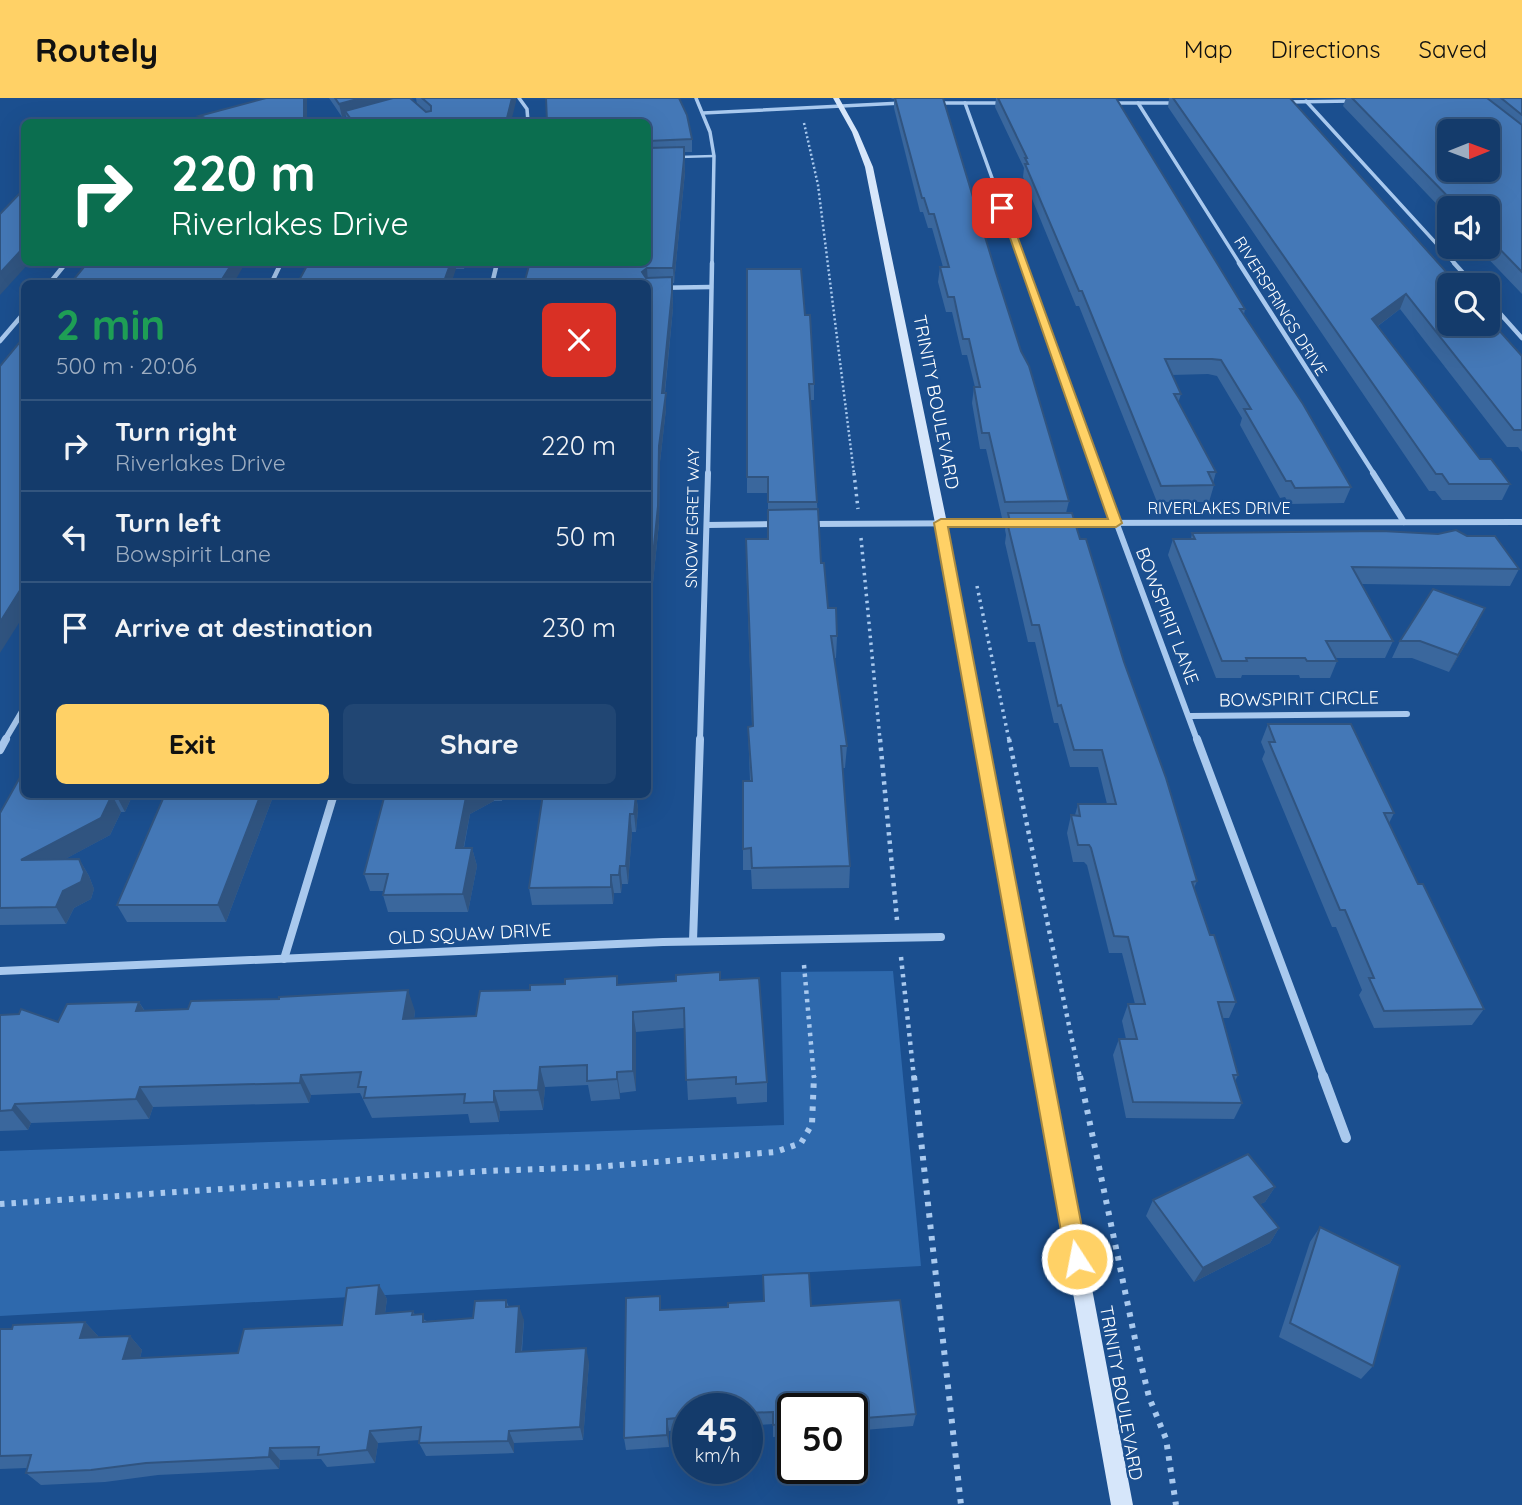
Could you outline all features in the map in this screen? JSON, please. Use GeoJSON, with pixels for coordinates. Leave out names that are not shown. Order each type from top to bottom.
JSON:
{"type":"FeatureCollection","features":[{"type":"Feature","properties":{"kind":"main road","name":"TRINITY BOULEVARD"},"geometry":{"type":"LineString","coordinates":[[838,101],[869,167],[941,523],[1122,1505]]}},
{"type":"Feature","properties":{"kind":"street"},"geometry":{"type":"LineString","coordinates":[[519,98],[527,109],[528,119]]}},
{"type":"Feature","properties":{"kind":"street","name":"SNOW EGRET WAY"},"geometry":{"type":"LineString","coordinates":[[693,941],[707,525],[714,156],[710,132],[696,98]]}},
{"type":"Feature","properties":{"kind":"street"},"geometry":{"type":"LineString","coordinates":[[1305,100],[1463,273]]}},
{"type":"Feature","properties":{"kind":"street"},"geometry":{"type":"LineString","coordinates":[[1281,102],[1365,100]]}},
{"type":"Feature","properties":{"kind":"street"},"geometry":{"type":"LineString","coordinates":[[703,113],[796,107],[838,101],[913,103]]}},
{"type":"Feature","properties":{"kind":"street"},"geometry":{"type":"LineString","coordinates":[[926,103],[1005,103]]}},
{"type":"Feature","properties":{"kind":"street","name":"BOWSPIRIT LANE"},"geometry":{"type":"LineString","coordinates":[[965,103],[1116,523],[1346,1138]]}},
{"type":"Feature","properties":{"kind":"street"},"geometry":{"type":"LineString","coordinates":[[1098,103],[1177,103]]}},
{"type":"Feature","properties":{"kind":"street","name":"RIVERSPRINGS DRIVE"},"geometry":{"type":"LineString","coordinates":[[1138,103],[1404,522]]}},
{"type":"Feature","properties":{"kind":"street"},"geometry":{"type":"LineString","coordinates":[[350,119],[362,116]]}},
{"type":"Feature","properties":{"kind":"street"},"geometry":{"type":"LineString","coordinates":[[52,280],[64,266]]}},
{"type":"Feature","properties":{"kind":"street"},"geometry":{"type":"LineString","coordinates":[[651,288],[712,287]]}},
{"type":"Feature","properties":{"kind":"street"},"geometry":{"type":"LineString","coordinates":[[1500,313],[1522,338]]}},
{"type":"Feature","properties":{"kind":"street"},"geometry":{"type":"LineString","coordinates":[[0,341],[21,316]]}},
{"type":"Feature","properties":{"kind":"street","name":"RIVERLAKES DRIVE"},"geometry":{"type":"LineString","coordinates":[[1060,523],[1522,522]]}},
{"type":"Feature","properties":{"kind":"street"},"geometry":{"type":"LineString","coordinates":[[804,524],[1019,523]]}},
{"type":"Feature","properties":{"kind":"street"},"geometry":{"type":"LineString","coordinates":[[707,525],[790,524]]}},
{"type":"Feature","properties":{"kind":"street"},"geometry":{"type":"LineString","coordinates":[[0,750],[21,713]]}},
{"type":"Feature","properties":{"kind":"street","name":"BOWSPIRIT CIRCLE"},"geometry":{"type":"LineString","coordinates":[[1190,716],[1408,714]]}},
{"type":"Feature","properties":{"kind":"street"},"geometry":{"type":"LineString","coordinates":[[284,958],[333,798]]}},
{"type":"Feature","properties":{"kind":"street","name":"OLD SQUAW DRIVE"},"geometry":{"type":"LineString","coordinates":[[0,971],[693,941],[942,937]]}},
{"type":"Feature","properties":{"kind":"lane"},"geometry":{"type":"LineString","coordinates":[[674,157],[714,156]]}},
{"type":"Feature","properties":{"kind":"path"},"geometry":{"type":"LineString","coordinates":[[796,107],[805,125],[818,185],[859,511]]}},
{"type":"Feature","properties":{"kind":"path"},"geometry":{"type":"LineString","coordinates":[[861,537],[895,912]]}},
{"type":"Feature","properties":{"kind":"path"},"geometry":{"type":"LineString","coordinates":[[975,577],[1135,1339],[1149,1397],[1166,1439],[1176,1505]]}},
{"type":"Feature","properties":{"kind":"path"},"geometry":{"type":"LineString","coordinates":[[902,963],[961,1505]]}},
{"type":"Feature","properties":{"kind":"path"},"geometry":{"type":"LineString","coordinates":[[0,1204],[475,1171],[596,1167],[775,1152],[789,1148],[802,1143],[812,1124],[815,1101],[804,965]]}},
{"type":"Feature","properties":{"kind":"shaded area"},"geometry":{"type":"Polygon","coordinates":[[[893,971],[921,1266],[0,1316],[0,1151],[784,1125],[781,972],[893,971]]]}},
{"type":"Feature","properties":{"kind":"building"},"geometry":{"type":"Polygon","coordinates":[[[266,98],[304,98],[304,119],[201,119],[203,117],[199,116],[266,98]]]}},
{"type":"Feature","properties":{"kind":"building"},"geometry":{"type":"Polygon","coordinates":[[[335,98],[361,98],[339,104],[335,98]]]}},
{"type":"Feature","properties":{"kind":"building"},"geometry":{"type":"Polygon","coordinates":[[[393,98],[410,98],[426,112],[431,111],[431,106],[422,98],[512,98],[507,119],[351,119],[345,111],[393,98]]]}},
{"type":"Feature","properties":{"kind":"building"},"geometry":{"type":"Polygon","coordinates":[[[546,98],[679,98],[687,115],[692,139],[651,141],[651,119],[547,119],[546,98]]]}},
{"type":"Feature","properties":{"kind":"building"},"geometry":{"type":"Polygon","coordinates":[[[895,98],[943,98],[1021,351],[1029,366],[1069,501],[1005,502],[989,433],[982,433],[974,387],[980,387],[969,339],[963,339],[954,297],[948,297],[940,267],[949,267],[934,214],[929,214],[922,198],[895,98]]]}},
{"type":"Feature","properties":{"kind":"building"},"geometry":{"type":"Polygon","coordinates":[[[998,98],[1116,98],[1245,309],[1240,309],[1303,404],[1351,487],[1295,488],[1291,481],[1286,481],[1244,409],[1251,409],[1221,360],[1212,359],[1165,359],[1181,394],[1174,394],[1216,472],[1208,472],[1214,485],[1161,486],[1082,291],[1079,291],[1025,164],[1028,164],[1027,158],[998,98]]]}},
{"type":"Feature","properties":{"kind":"building"},"geometry":{"type":"Polygon","coordinates":[[[1173,98],[1290,98],[1447,273],[1437,273],[1437,333],[1406,294],[1372,319],[1480,459],[1491,459],[1510,484],[1449,484],[1442,474],[1436,474],[1173,98]]]}},
{"type":"Feature","properties":{"kind":"building"},"geometry":{"type":"Polygon","coordinates":[[[1352,98],[1487,98],[1522,125],[1522,272],[1500,249],[1500,196],[1447,196],[1352,98]]]}},
{"type":"Feature","properties":{"kind":"building"},"geometry":{"type":"Polygon","coordinates":[[[1501,98],[1522,98],[1522,115],[1501,98]]]}},
{"type":"Feature","properties":{"kind":"building"},"geometry":{"type":"Polygon","coordinates":[[[684,147],[673,268],[647,268],[642,272],[646,278],[672,277],[652,566],[651,280],[525,280],[529,266],[651,266],[651,148],[684,147]]]}},
{"type":"Feature","properties":{"kind":"building"},"geometry":{"type":"Polygon","coordinates":[[[21,192],[21,250],[0,273],[0,214],[21,192]]]}},
{"type":"Feature","properties":{"kind":"building"},"geometry":{"type":"Polygon","coordinates":[[[85,266],[230,266],[222,280],[73,280],[85,266]]]}},
{"type":"Feature","properties":{"kind":"building"},"geometry":{"type":"Polygon","coordinates":[[[307,266],[450,266],[444,280],[299,280],[307,266]]]}},
{"type":"Feature","properties":{"kind":"building"},"geometry":{"type":"Polygon","coordinates":[[[747,269],[801,269],[805,315],[810,315],[814,384],[809,384],[817,502],[768,502],[768,477],[747,477],[747,269]]]}},
{"type":"Feature","properties":{"kind":"building"},"geometry":{"type":"Polygon","coordinates":[[[1500,331],[1522,356],[1522,430],[1514,430],[1439,336],[1500,336],[1500,331]]]}},
{"type":"Feature","properties":{"kind":"building"},"geometry":{"type":"Polygon","coordinates":[[[21,341],[21,589],[0,622],[0,366],[21,341]]]}},
{"type":"Feature","properties":{"kind":"building"},"geometry":{"type":"Polygon","coordinates":[[[818,509],[821,563],[824,563],[828,608],[836,608],[837,636],[831,636],[847,746],[841,746],[850,866],[752,868],[751,848],[743,849],[743,781],[752,781],[748,727],[753,726],[746,539],[768,539],[768,510],[818,509]]]}},
{"type":"Feature","properties":{"kind":"building"},"geometry":{"type":"Polygon","coordinates":[[[1008,513],[1072,513],[1080,539],[1086,539],[1124,662],[1166,778],[1197,881],[1192,882],[1210,935],[1214,935],[1236,1002],[1218,1002],[1238,1075],[1233,1075],[1242,1103],[1133,1102],[1119,1039],[1137,1039],[1128,1004],[1145,1004],[1128,937],[1114,936],[1091,848],[1089,845],[1078,845],[1071,815],[1080,816],[1078,804],[1116,804],[1102,750],[1074,750],[1061,705],[1058,706],[1039,625],[1032,625],[1008,526],[1011,526],[1008,513]]]}},
{"type":"Feature","properties":{"kind":"building"},"geometry":{"type":"Polygon","coordinates":[[[1456,530],[1467,536],[1495,536],[1519,569],[1352,567],[1393,641],[1326,641],[1337,661],[1246,658],[1247,661],[1222,661],[1173,539],[1195,539],[1192,533],[1382,531],[1438,534],[1456,530]]]}},
{"type":"Feature","properties":{"kind":"building"},"geometry":{"type":"Polygon","coordinates":[[[1433,589],[1485,608],[1458,655],[1420,641],[1400,641],[1433,589]]]}},
{"type":"Feature","properties":{"kind":"building"},"geometry":{"type":"Polygon","coordinates":[[[1268,724],[1351,724],[1394,813],[1384,813],[1418,884],[1423,884],[1484,1009],[1384,1011],[1369,978],[1374,978],[1345,910],[1340,910],[1269,742],[1275,742],[1268,724]]]}},
{"type":"Feature","properties":{"kind":"building"},"geometry":{"type":"Polygon","coordinates":[[[21,776],[21,798],[111,798],[101,818],[21,860],[79,859],[84,872],[81,882],[63,891],[56,907],[0,908],[0,813],[21,776]]]}},
{"type":"Feature","properties":{"kind":"building"},"geometry":{"type":"Polygon","coordinates":[[[163,798],[259,798],[218,905],[117,905],[163,798]]]}},
{"type":"Feature","properties":{"kind":"building"},"geometry":{"type":"Polygon","coordinates":[[[384,798],[466,798],[456,848],[472,848],[463,894],[383,895],[388,874],[364,874],[384,798]]]}},
{"type":"Feature","properties":{"kind":"building"},"geometry":{"type":"Polygon","coordinates":[[[542,798],[636,798],[634,814],[630,814],[626,866],[620,866],[619,875],[611,875],[611,887],[529,888],[542,798]]]}},
{"type":"Feature","properties":{"kind":"building"},"geometry":{"type":"Polygon","coordinates":[[[720,972],[720,980],[759,978],[767,1082],[736,1084],[736,1077],[686,1080],[684,1008],[633,1012],[633,1071],[617,1072],[617,1079],[587,1081],[587,1065],[540,1067],[538,1090],[494,1091],[494,1102],[464,1103],[465,1094],[364,1098],[366,1087],[358,1087],[361,1072],[301,1075],[300,1083],[140,1087],[136,1099],[15,1104],[12,1110],[0,1111],[0,1015],[19,1014],[21,1009],[58,1022],[67,1004],[139,1002],[136,1011],[188,1009],[191,1001],[279,999],[408,990],[403,1019],[476,1016],[480,991],[530,990],[530,985],[565,984],[565,979],[617,976],[617,985],[676,981],[676,975],[720,972]]]}},
{"type":"Feature","properties":{"kind":"building"},"geometry":{"type":"Polygon","coordinates":[[[1248,1154],[1275,1187],[1254,1197],[1279,1228],[1203,1268],[1153,1200],[1248,1154]]]}},
{"type":"Feature","properties":{"kind":"building"},"geometry":{"type":"Polygon","coordinates":[[[1320,1227],[1400,1266],[1373,1366],[1290,1323],[1320,1227]]]}},
{"type":"Feature","properties":{"kind":"building"},"geometry":{"type":"Polygon","coordinates":[[[809,1273],[811,1306],[900,1300],[916,1414],[868,1418],[868,1393],[777,1393],[777,1425],[773,1425],[773,1412],[763,1412],[763,1393],[672,1393],[672,1419],[667,1419],[667,1435],[624,1438],[626,1298],[660,1296],[660,1310],[728,1307],[728,1303],[764,1301],[763,1275],[809,1273]]]}},
{"type":"Feature","properties":{"kind":"building"},"geometry":{"type":"Polygon","coordinates":[[[379,1285],[376,1314],[413,1311],[412,1315],[423,1314],[423,1322],[473,1318],[475,1301],[506,1300],[506,1307],[519,1306],[516,1352],[586,1348],[580,1427],[509,1431],[508,1441],[419,1443],[421,1427],[370,1431],[367,1450],[318,1455],[319,1447],[270,1448],[269,1457],[146,1463],[91,1470],[26,1473],[31,1455],[0,1456],[0,1329],[12,1329],[13,1325],[85,1322],[80,1338],[130,1336],[123,1359],[238,1353],[244,1329],[342,1325],[347,1288],[379,1285]]]}},
{"type":"Feature","properties":{"kind":"route"},"geometry":{"type":"LineString","coordinates":[[1002,208],[1116,523],[941,523],[1077,1259]]}}]}
